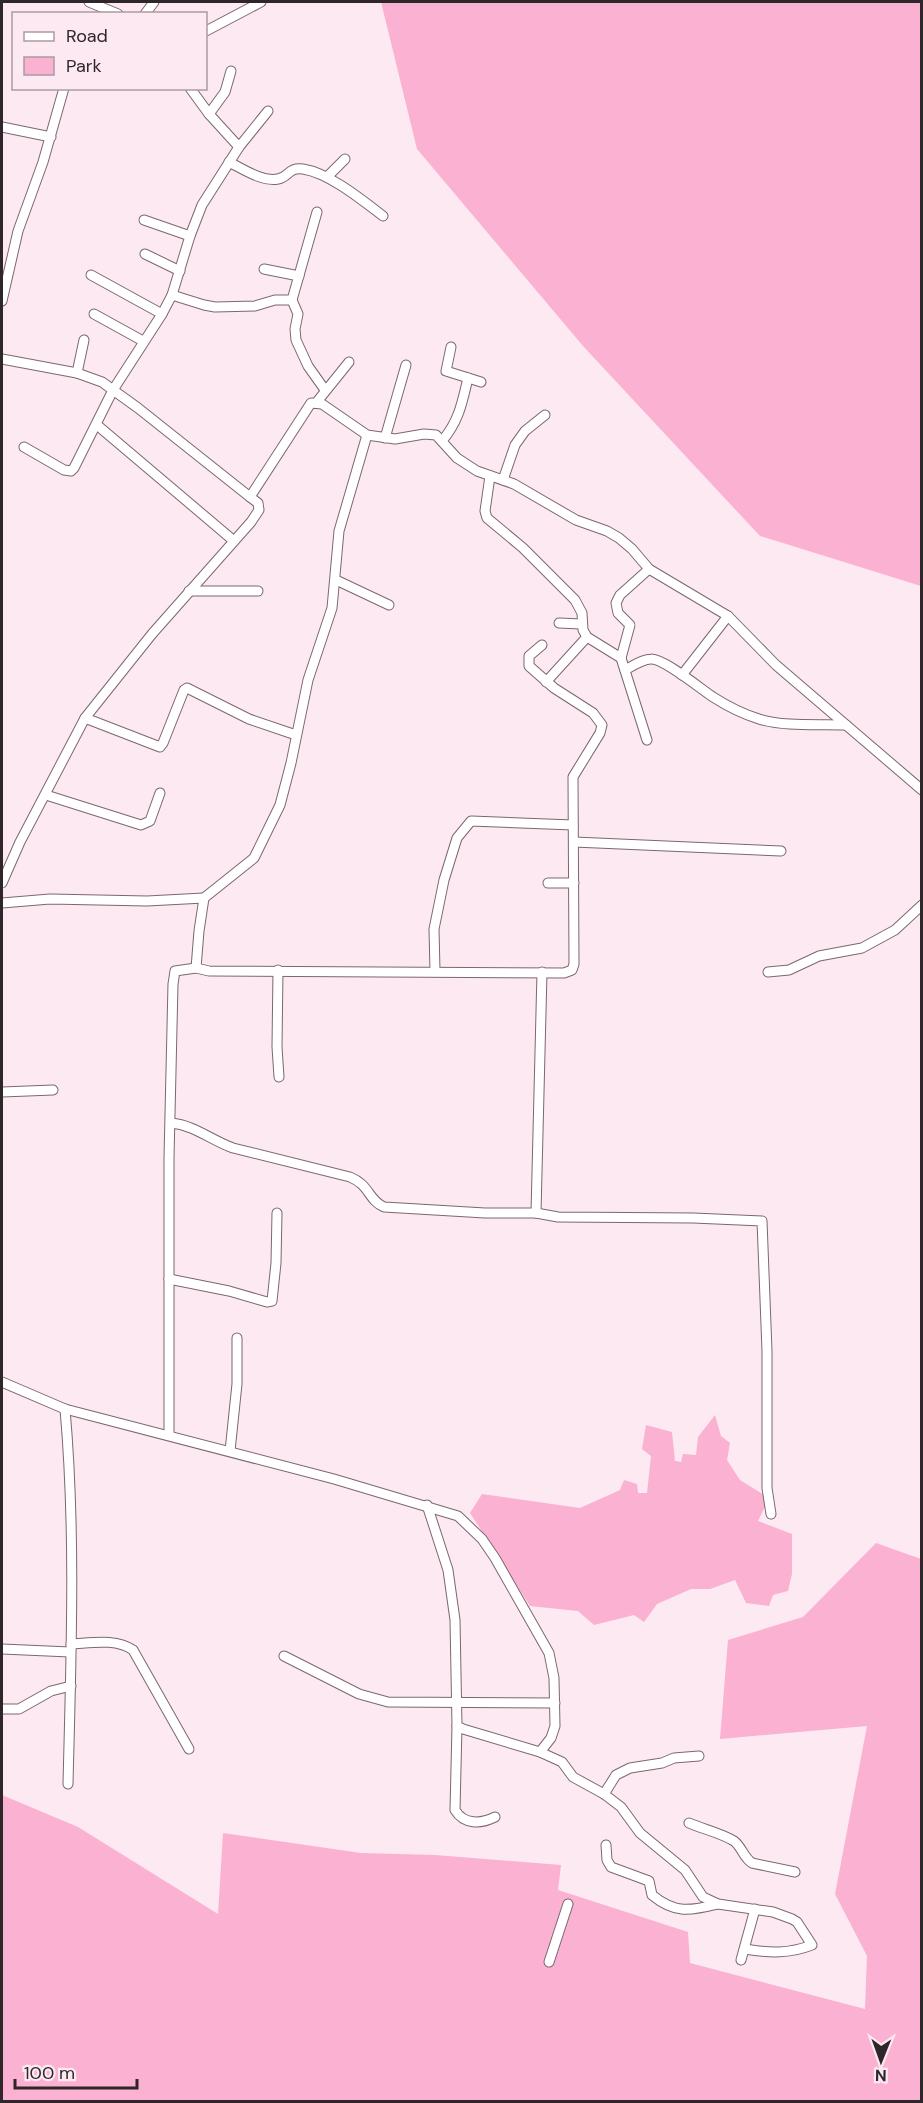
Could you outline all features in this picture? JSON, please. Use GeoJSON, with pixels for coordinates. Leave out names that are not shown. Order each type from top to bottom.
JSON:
{"type":"FeatureCollection","features":[{"type":"Feature","properties":{"kind":"street"},"geometry":{"type":"LineString","coordinates":[[88,2],[113,12]]}},
{"type":"Feature","properties":{"kind":"street"},"geometry":{"type":"LineString","coordinates":[[207,30],[261,2]]}},
{"type":"Feature","properties":{"kind":"street"},"geometry":{"type":"LineString","coordinates":[[209,114],[225,92],[231,71]]}},
{"type":"Feature","properties":{"kind":"street"},"geometry":{"type":"LineString","coordinates":[[2,301],[18,231],[36,185],[63,90]]}},
{"type":"Feature","properties":{"kind":"street"},"geometry":{"type":"LineString","coordinates":[[191,90],[209,114],[239,147]]}},
{"type":"Feature","properties":{"kind":"street"},"geometry":{"type":"LineString","coordinates":[[24,447],[58,467],[71,471],[97,425],[113,390],[172,295],[202,205],[239,147],[268,111]]}},
{"type":"Feature","properties":{"kind":"street"},"geometry":{"type":"LineString","coordinates":[[2,127],[51,136]]}},
{"type":"Feature","properties":{"kind":"street"},"geometry":{"type":"LineString","coordinates":[[328,176],[345,159]]}},
{"type":"Feature","properties":{"kind":"street"},"geometry":{"type":"LineString","coordinates":[[229,162],[257,176],[272,179],[279,179],[291,170],[298,169],[328,176],[383,216]]}},
{"type":"Feature","properties":{"kind":"street"},"geometry":{"type":"LineString","coordinates":[[317,212],[292,300],[298,314],[295,329],[296,340],[308,366],[325,390]]}},
{"type":"Feature","properties":{"kind":"street"},"geometry":{"type":"LineString","coordinates":[[144,220],[190,236]]}},
{"type":"Feature","properties":{"kind":"street"},"geometry":{"type":"LineString","coordinates":[[145,254],[180,271]]}},
{"type":"Feature","properties":{"kind":"street"},"geometry":{"type":"LineString","coordinates":[[264,269],[299,276]]}},
{"type":"Feature","properties":{"kind":"street"},"geometry":{"type":"LineString","coordinates":[[91,275],[162,314]]}},
{"type":"Feature","properties":{"kind":"street"},"geometry":{"type":"LineString","coordinates":[[172,295],[215,307],[255,306],[275,300],[292,300]]}},
{"type":"Feature","properties":{"kind":"street"},"geometry":{"type":"LineString","coordinates":[[94,314],[143,341]]}},
{"type":"Feature","properties":{"kind":"street"},"geometry":{"type":"LineString","coordinates":[[77,373],[84,339]]}},
{"type":"Feature","properties":{"kind":"street"},"geometry":{"type":"LineString","coordinates":[[451,347],[446,371],[481,382]]}},
{"type":"Feature","properties":{"kind":"street"},"geometry":{"type":"LineString","coordinates":[[2,359],[77,373],[113,390],[258,503],[260,510],[152,634],[85,718],[20,842],[2,883]]}},
{"type":"Feature","properties":{"kind":"street"},"geometry":{"type":"LineString","coordinates":[[250,497],[308,406],[316,403],[349,362]]}},
{"type":"Feature","properties":{"kind":"street"},"geometry":{"type":"LineString","coordinates":[[385,438],[406,365]]}},
{"type":"Feature","properties":{"kind":"street"},"geometry":{"type":"LineString","coordinates":[[442,441],[454,427],[468,378]]}},
{"type":"Feature","properties":{"kind":"street"},"geometry":{"type":"LineString","coordinates":[[316,403],[367,435],[405,439],[436,435],[458,458],[490,476],[522,488],[576,520],[607,531],[619,538],[649,569],[728,616],[776,665],[921,790]]}},
{"type":"Feature","properties":{"kind":"street"},"geometry":{"type":"LineString","coordinates":[[503,480],[515,445],[525,431],[545,415]]}},
{"type":"Feature","properties":{"kind":"street"},"geometry":{"type":"LineString","coordinates":[[97,425],[234,541]]}},
{"type":"Feature","properties":{"kind":"street"},"geometry":{"type":"LineString","coordinates":[[2,903],[50,899],[147,901],[204,898],[254,858],[280,805],[308,680],[332,608],[339,531],[367,435]]}},
{"type":"Feature","properties":{"kind":"street"},"geometry":{"type":"LineString","coordinates":[[490,476],[485,511],[487,518],[523,548],[570,593],[580,606],[581,624],[587,637],[621,658]]}},
{"type":"Feature","properties":{"kind":"street"},"geometry":{"type":"LineString","coordinates":[[647,740],[621,658],[630,625],[618,613],[616,603],[620,596],[649,569]]}},
{"type":"Feature","properties":{"kind":"street"},"geometry":{"type":"LineString","coordinates":[[336,580],[390,605]]}},
{"type":"Feature","properties":{"kind":"street"},"geometry":{"type":"LineString","coordinates":[[189,591],[258,591]]}},
{"type":"Feature","properties":{"kind":"street"},"geometry":{"type":"LineString","coordinates":[[682,675],[728,616]]}},
{"type":"Feature","properties":{"kind":"street"},"geometry":{"type":"LineString","coordinates":[[559,623],[581,624]]}},
{"type":"Feature","properties":{"kind":"street"},"geometry":{"type":"LineString","coordinates":[[546,682],[587,637]]}},
{"type":"Feature","properties":{"kind":"street"},"geometry":{"type":"LineString","coordinates":[[169,1435],[174,974],[179,969],[196,968],[209,970],[564,973],[572,970],[574,964],[573,777],[602,725],[593,713],[546,682],[528,663],[529,657],[542,645]]}},
{"type":"Feature","properties":{"kind":"street"},"geometry":{"type":"LineString","coordinates":[[625,670],[650,659],[659,661],[714,698],[737,711],[756,718],[774,722],[846,725]]}},
{"type":"Feature","properties":{"kind":"street"},"geometry":{"type":"LineString","coordinates":[[85,718],[160,747],[184,690],[187,688],[249,718],[296,735]]}},
{"type":"Feature","properties":{"kind":"street"},"geometry":{"type":"LineString","coordinates":[[46,795],[141,825],[150,821],[160,793]]}},
{"type":"Feature","properties":{"kind":"street"},"geometry":{"type":"LineString","coordinates":[[435,971],[434,928],[444,880],[457,838],[471,821],[573,825]]}},
{"type":"Feature","properties":{"kind":"street"},"geometry":{"type":"LineString","coordinates":[[574,842],[781,851]]}},
{"type":"Feature","properties":{"kind":"street"},"geometry":{"type":"LineString","coordinates":[[548,883],[574,883]]}},
{"type":"Feature","properties":{"kind":"street"},"geometry":{"type":"LineString","coordinates":[[196,968],[204,898]]}},
{"type":"Feature","properties":{"kind":"street"},"geometry":{"type":"LineString","coordinates":[[768,972],[789,970],[819,956],[862,948],[895,930],[921,905]]}},
{"type":"Feature","properties":{"kind":"street"},"geometry":{"type":"LineString","coordinates":[[278,970],[279,1077]]}},
{"type":"Feature","properties":{"kind":"street"},"geometry":{"type":"LineString","coordinates":[[536,1213],[542,972]]}},
{"type":"Feature","properties":{"kind":"street"},"geometry":{"type":"LineString","coordinates":[[2,1092],[53,1090]]}},
{"type":"Feature","properties":{"kind":"street"},"geometry":{"type":"LineString","coordinates":[[171,1123],[193,1127],[216,1142],[233,1148],[350,1176],[362,1183],[377,1204],[384,1207],[485,1213],[536,1213],[558,1217],[762,1221],[767,1351],[767,1488],[771,1514]]}},
{"type":"Feature","properties":{"kind":"street"},"geometry":{"type":"LineString","coordinates":[[169,1279],[229,1291],[267,1302],[272,1301],[276,1263],[277,1213]]}},
{"type":"Feature","properties":{"kind":"street"},"geometry":{"type":"LineString","coordinates":[[230,1451],[237,1384],[237,1338]]}},
{"type":"Feature","properties":{"kind":"street"},"geometry":{"type":"LineString","coordinates":[[2,1382],[65,1409],[230,1451],[427,1505],[459,1516],[482,1539],[495,1558],[549,1653],[553,1668],[554,1732],[540,1752]]}},
{"type":"Feature","properties":{"kind":"street"},"geometry":{"type":"LineString","coordinates":[[65,1409],[73,1535],[68,1784]]}},
{"type":"Feature","properties":{"kind":"street"},"geometry":{"type":"LineString","coordinates":[[427,1505],[448,1570],[455,1620],[457,1726],[455,1810],[462,1818],[477,1823],[495,1817]]}},
{"type":"Feature","properties":{"kind":"street"},"geometry":{"type":"LineString","coordinates":[[2,1649],[71,1648],[113,1643],[126,1645],[133,1650],[189,1749]]}},
{"type":"Feature","properties":{"kind":"street"},"geometry":{"type":"LineString","coordinates":[[284,1656],[342,1686],[373,1699],[388,1702],[555,1703]]}},
{"type":"Feature","properties":{"kind":"street"},"geometry":{"type":"LineString","coordinates":[[2,1709],[19,1709],[51,1690],[71,1686]]}},
{"type":"Feature","properties":{"kind":"street"},"geometry":{"type":"LineString","coordinates":[[457,1726],[540,1752],[562,1762],[578,1780],[604,1794],[621,1807],[640,1833],[680,1865],[700,1894],[717,1904]]}},
{"type":"Feature","properties":{"kind":"street"},"geometry":{"type":"LineString","coordinates":[[604,1794],[616,1775],[630,1768],[662,1764],[674,1758],[699,1756]]}},
{"type":"Feature","properties":{"kind":"street"},"geometry":{"type":"LineString","coordinates":[[689,1823],[732,1840],[739,1846],[746,1859],[752,1863],[795,1872]]}},
{"type":"Feature","properties":{"kind":"street"},"geometry":{"type":"LineString","coordinates":[[606,1845],[607,1860],[611,1867],[649,1881],[652,1895],[676,1909],[692,1910],[717,1904],[772,1912],[797,1922],[812,1945],[790,1952],[775,1953],[745,1949]]}},
{"type":"Feature","properties":{"kind":"street"},"geometry":{"type":"LineString","coordinates":[[549,1962],[568,1904]]}},
{"type":"Feature","properties":{"kind":"street"},"geometry":{"type":"LineString","coordinates":[[741,1960],[755,1909]]}},
{"type":"Feature","properties":{"kind":"green space"},"geometry":{"type":"Polygon","coordinates":[[[381,2],[921,2],[921,586],[760,536],[583,346],[417,149],[381,2]]]}},
{"type":"Feature","properties":{"kind":"green space"},"geometry":{"type":"Polygon","coordinates":[[[715,1415],[721,1436],[730,1443],[727,1460],[740,1480],[769,1498],[758,1521],[792,1534],[792,1574],[788,1591],[773,1595],[769,1606],[746,1603],[735,1580],[710,1589],[691,1589],[657,1604],[644,1622],[634,1615],[594,1625],[578,1611],[530,1606],[470,1513],[482,1494],[580,1508],[620,1490],[624,1480],[637,1484],[638,1493],[647,1493],[651,1456],[642,1449],[646,1425],[672,1432],[675,1461],[681,1462],[683,1454],[696,1455],[698,1437],[715,1415]]]}},
{"type":"Feature","properties":{"kind":"green space"},"geometry":{"type":"Polygon","coordinates":[[[876,1543],[921,1559],[921,2101],[2,2101],[2,1795],[78,1827],[218,1914],[223,1833],[361,1853],[435,1855],[561,1865],[558,1890],[688,1932],[690,1963],[865,2009],[867,1956],[835,1894],[867,1726],[720,1739],[728,1640],[803,1617],[876,1543]]]}}]}
